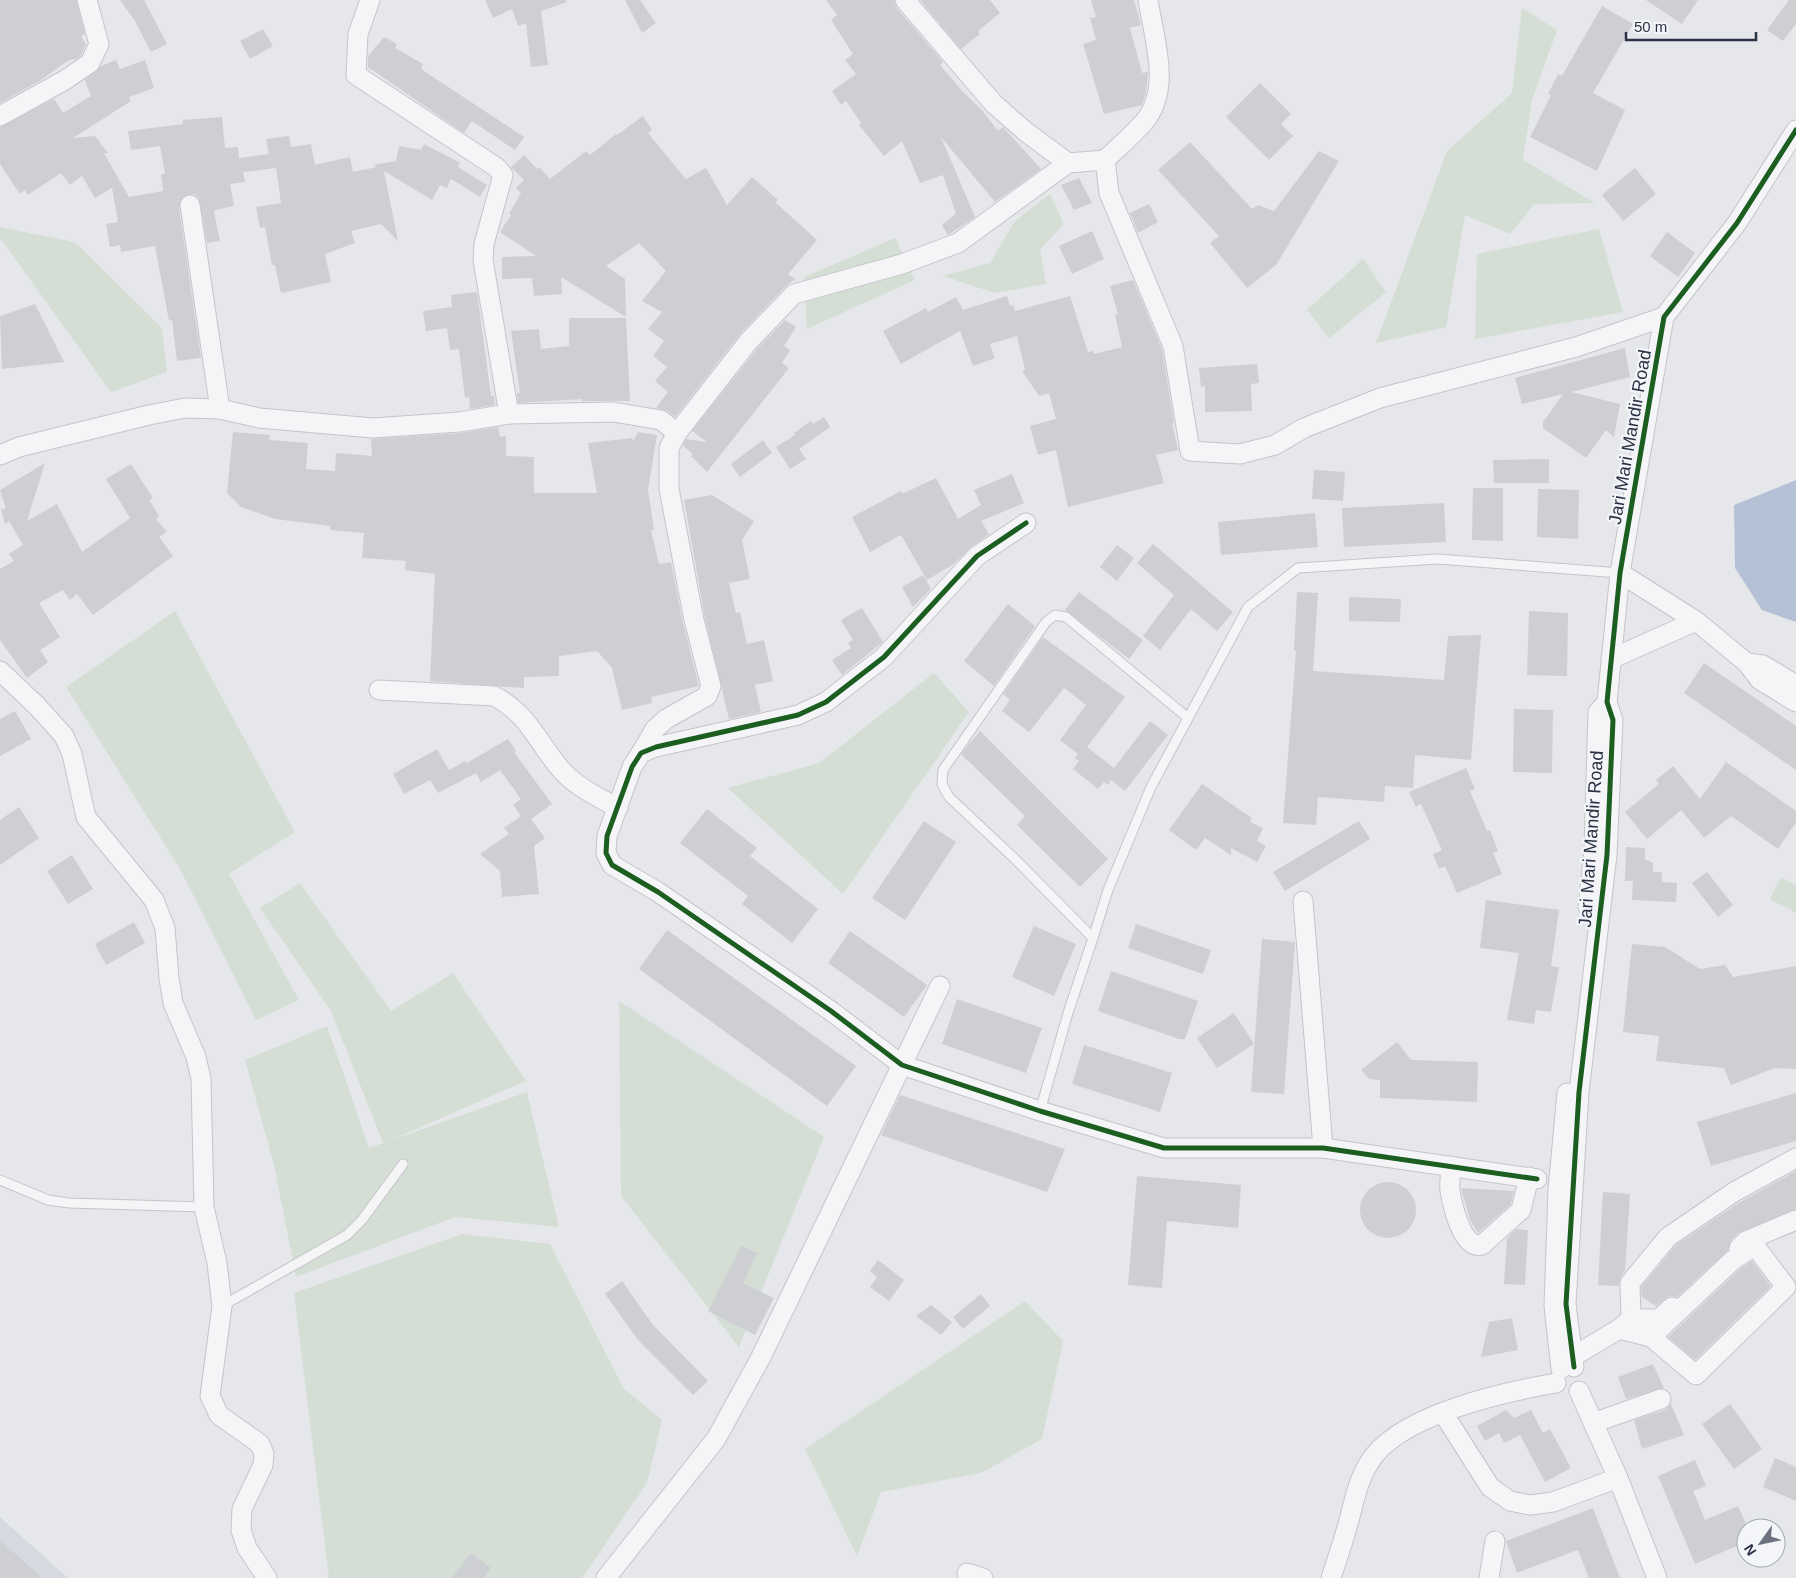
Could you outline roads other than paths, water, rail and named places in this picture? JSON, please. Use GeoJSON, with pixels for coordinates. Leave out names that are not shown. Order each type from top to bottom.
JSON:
{"type":"FeatureCollection","features":[{"type":"Feature","properties":{"kind":"street"},"geometry":{"type":"LineString","coordinates":[[0,116],[65,80],[90,63],[99,44],[88,0]]}},
{"type":"Feature","properties":{"kind":"street"},"geometry":{"type":"LineString","coordinates":[[370,0],[358,34],[356,75],[496,167],[503,175],[484,244],[483,260],[509,414]]}},
{"type":"Feature","properties":{"kind":"street"},"geometry":{"type":"LineString","coordinates":[[906,0],[994,104],[1026,132],[1068,163]]}},
{"type":"Feature","properties":{"kind":"street"},"geometry":{"type":"LineString","coordinates":[[1148,0],[1159,68],[1158,93],[1154,107],[1144,122],[1105,160],[1068,163],[958,243],[902,264],[794,294],[748,342],[677,432],[669,448],[669,489],[676,535],[694,620],[711,686],[710,692],[707,696],[666,719],[655,729],[632,767],[607,836],[606,854],[612,865],[658,892],[823,1005],[902,1065],[1040,1111],[1164,1148],[1323,1148],[1533,1178],[1545,1187],[1566,1183]]}},
{"type":"Feature","properties":{"kind":"street"},"geometry":{"type":"LineString","coordinates":[[1105,160],[1109,193],[1173,346],[1190,451],[1240,454],[1275,445],[1304,428],[1380,398],[1576,347],[1664,317],[1737,223],[1796,130]]}},
{"type":"Feature","properties":{"kind":"street"},"geometry":{"type":"LineString","coordinates":[[190,205],[220,409]]}},
{"type":"Feature","properties":{"kind":"street","name":"Jari Mari Mandir Road"},"geometry":{"type":"LineString","coordinates":[[1658,1578],[1612,1480],[1593,1423],[1569,1377],[1566,1304],[1566,1183],[1580,1092],[1591,942],[1607,855],[1613,720],[1607,702],[1620,573],[1664,317]]}},
{"type":"Feature","properties":{"kind":"street"},"geometry":{"type":"LineString","coordinates":[[0,455],[19,447],[148,415],[185,408],[220,409],[259,418],[373,428],[458,422],[509,414],[613,412],[661,420],[677,432]]}},
{"type":"Feature","properties":{"kind":"street"},"geometry":{"type":"LineString","coordinates":[[641,753],[656,747],[798,715],[826,702],[884,657],[976,556],[1026,523]]}},
{"type":"Feature","properties":{"kind":"street"},"geometry":{"type":"LineString","coordinates":[[1620,573],[1696,621],[1747,663],[1760,680],[1796,702]]}},
{"type":"Feature","properties":{"kind":"street"},"geometry":{"type":"LineString","coordinates":[[1611,659],[1696,621]]}},
{"type":"Feature","properties":{"kind":"street"},"geometry":{"type":"LineString","coordinates":[[1747,663],[1763,665],[1796,685]]}},
{"type":"Feature","properties":{"kind":"street"},"geometry":{"type":"LineString","coordinates":[[0,671],[38,706],[64,736],[72,754],[86,816],[154,900],[165,928],[173,1003],[196,1057],[200,1079],[204,1207],[217,1263],[222,1306],[210,1396],[219,1415],[260,1444],[264,1454],[263,1465],[242,1508],[240,1530],[247,1548],[267,1578]]}},
{"type":"Feature","properties":{"kind":"street"},"geometry":{"type":"LineString","coordinates":[[379,690],[494,696],[510,704],[524,717],[558,767],[577,785],[618,808]]}},
{"type":"Feature","properties":{"kind":"street"},"geometry":{"type":"LineString","coordinates":[[1303,901],[1323,1148]]}},
{"type":"Feature","properties":{"kind":"street"},"geometry":{"type":"LineString","coordinates":[[606,1578],[716,1439],[761,1357],[940,986]]}},
{"type":"Feature","properties":{"kind":"street"},"geometry":{"type":"LineString","coordinates":[[1625,1324],[1630,1283],[1668,1237],[1734,1192],[1796,1158]]}},
{"type":"Feature","properties":{"kind":"street"},"geometry":{"type":"LineString","coordinates":[[1452,1166],[1450,1189],[1459,1225],[1465,1236],[1474,1245],[1478,1246],[1482,1245],[1521,1210],[1533,1178]]}},
{"type":"Feature","properties":{"kind":"street"},"geometry":{"type":"LineString","coordinates":[[1331,1578],[1359,1481],[1369,1462],[1380,1448],[1398,1434],[1443,1413],[1508,1391],[1569,1377],[1625,1324],[1659,1319],[1746,1241],[1796,1220]]}},
{"type":"Feature","properties":{"kind":"street"},"geometry":{"type":"LineString","coordinates":[[1625,1324],[1651,1337],[1696,1375],[1786,1287],[1755,1246],[1733,1260],[1651,1337]]}},
{"type":"Feature","properties":{"kind":"street"},"geometry":{"type":"LineString","coordinates":[[1569,1377],[1612,1480],[1645,1578]]}},
{"type":"Feature","properties":{"kind":"street"},"geometry":{"type":"LineString","coordinates":[[1593,1423],[1661,1399]]}},
{"type":"Feature","properties":{"kind":"street"},"geometry":{"type":"LineString","coordinates":[[1443,1413],[1490,1487],[1510,1501],[1530,1505],[1553,1502],[1612,1480]]}},
{"type":"Feature","properties":{"kind":"street"},"geometry":{"type":"LineString","coordinates":[[1489,1578],[1495,1541]]}},
{"type":"Feature","properties":{"kind":"lane"},"geometry":{"type":"LineString","coordinates":[[1040,1111],[1068,1013],[1108,890],[1151,787],[1248,606],[1298,568],[1438,559],[1620,573]]}},
{"type":"Feature","properties":{"kind":"lane"},"geometry":{"type":"LineString","coordinates":[[1093,938],[1014,858],[949,797],[942,784],[943,770],[1046,622],[1055,615],[1066,617],[1188,718]]}},
{"type":"Feature","properties":{"kind":"lane"},"geometry":{"type":"LineString","coordinates":[[222,1306],[347,1234],[362,1220],[403,1164]]}},
{"type":"Feature","properties":{"kind":"lane"},"geometry":{"type":"LineString","coordinates":[[0,1180],[48,1200],[69,1203],[204,1207]]}},
{"type":"Feature","properties":{"kind":"water"},"geometry":{"type":"Polygon","coordinates":[[[1796,480],[1796,622],[1762,610],[1735,568],[1734,505],[1796,480]]]}}]}
